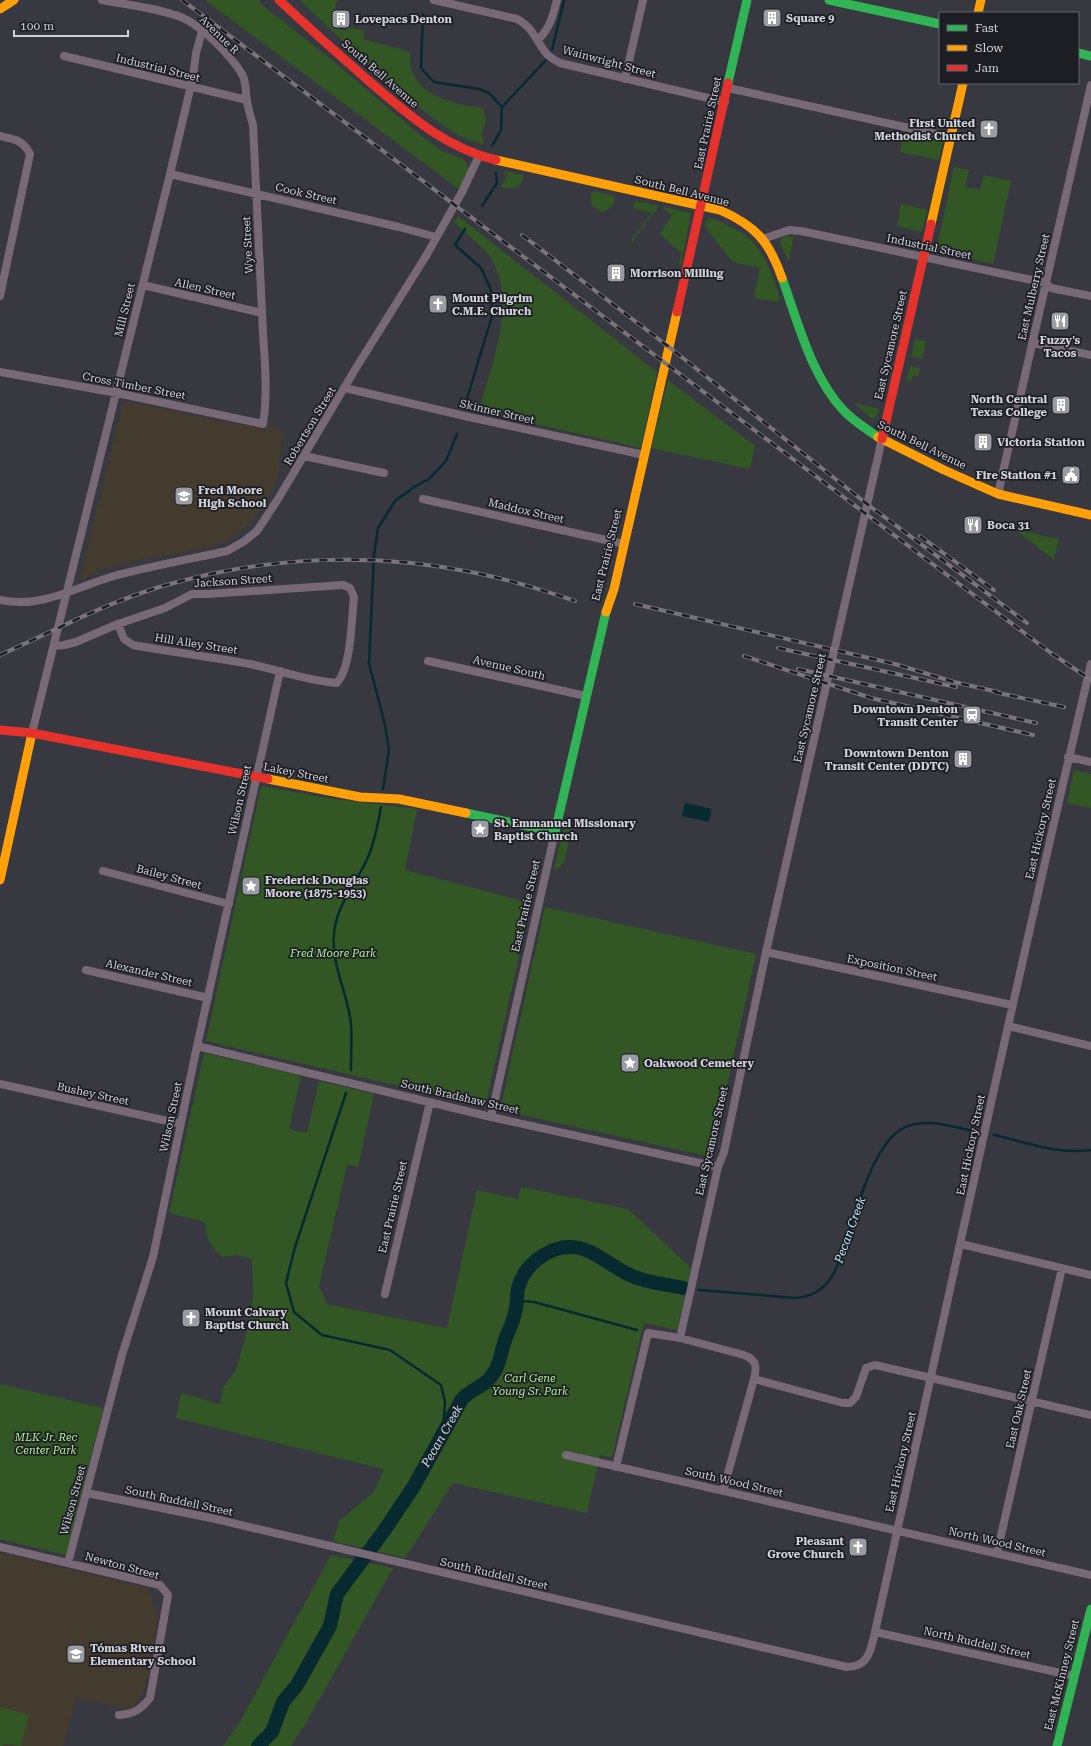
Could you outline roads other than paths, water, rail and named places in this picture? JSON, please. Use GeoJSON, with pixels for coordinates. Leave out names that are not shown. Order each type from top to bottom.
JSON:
{"type":"FeatureCollection","features":[{"type":"Feature","properties":{"kind":"street"},"geometry":{"type":"LineString","coordinates":[[0,9],[14,0]]}},
{"type":"Feature","properties":{"kind":"street","name":"Avenue R"},"geometry":{"type":"LineString","coordinates":[[102,0],[161,12],[182,18],[202,31],[224,52],[237,68]]}},
{"type":"Feature","properties":{"kind":"street","name":"South Bell Avenue"},"geometry":{"type":"LineString","coordinates":[[279,0],[339,56],[428,131],[456,148],[479,156],[720,210],[740,219],[763,239],[775,257],[816,371],[829,392],[844,411],[864,428],[882,439],[998,494],[1091,514]]}},
{"type":"Feature","properties":{"kind":"street","name":"Wainwright Street"},"geometry":{"type":"LineString","coordinates":[[434,0],[517,19],[531,29],[546,53],[560,63],[724,102]]}},
{"type":"Feature","properties":{"kind":"street"},"geometry":{"type":"LineString","coordinates":[[538,40],[546,31],[552,20],[557,0]]}},
{"type":"Feature","properties":{"kind":"street"},"geometry":{"type":"LineString","coordinates":[[625,79],[644,0]]}},
{"type":"Feature","properties":{"kind":"street","name":"East Prairie Street"},"geometry":{"type":"LineString","coordinates":[[491,1117],[603,618],[614,589],[747,0]]}},
{"type":"Feature","properties":{"kind":"street"},"geometry":{"type":"LineString","coordinates":[[829,0],[939,24]]}},
{"type":"Feature","properties":{"kind":"street"},"geometry":{"type":"LineString","coordinates":[[978,12],[981,0]]}},
{"type":"Feature","properties":{"kind":"street","name":"Mill Street"},"geometry":{"type":"LineString","coordinates":[[32,733],[68,593],[191,88],[196,53],[202,31]]}},
{"type":"Feature","properties":{"kind":"street"},"geometry":{"type":"LineString","coordinates":[[1079,53],[1091,56]]}},
{"type":"Feature","properties":{"kind":"street","name":"Industrial Street"},"geometry":{"type":"LineString","coordinates":[[64,56],[191,88],[246,100]]}},
{"type":"Feature","properties":{"kind":"street","name":"Wye Street"},"geometry":{"type":"LineString","coordinates":[[237,68],[242,74],[246,85],[246,100],[253,124],[262,313],[265,346],[266,402],[263,424]]}},
{"type":"Feature","properties":{"kind":"street","name":"East Sycamore Street"},"geometry":{"type":"LineString","coordinates":[[680,1338],[718,1167],[724,1152],[766,952],[963,84]]}},
{"type":"Feature","properties":{"kind":"street","name":"East Mulberry Street"},"geometry":{"type":"LineString","coordinates":[[998,494],[1046,283],[1087,122],[1091,85]]}},
{"type":"Feature","properties":{"kind":"street"},"geometry":{"type":"LineString","coordinates":[[728,88],[950,137]]}},
{"type":"Feature","properties":{"kind":"street"},"geometry":{"type":"LineString","coordinates":[[0,136],[16,140],[24,144],[30,154],[0,296]]}},
{"type":"Feature","properties":{"kind":"street","name":"Robertson Street"},"geometry":{"type":"LineString","coordinates":[[0,600],[20,602],[37,601],[57,597],[115,576],[227,551],[243,542],[257,531],[436,237],[475,168],[479,156]]}},
{"type":"Feature","properties":{"kind":"street","name":"Cook Street"},"geometry":{"type":"LineString","coordinates":[[170,174],[399,227],[436,237]]}},
{"type":"Feature","properties":{"kind":"street","name":"Industrial Street"},"geometry":{"type":"LineString","coordinates":[[763,239],[789,230],[1046,283],[1051,288],[1091,296]]}},
{"type":"Feature","properties":{"kind":"street","name":"Allen Street"},"geometry":{"type":"LineString","coordinates":[[143,285],[262,313]]}},
{"type":"Feature","properties":{"kind":"street"},"geometry":{"type":"LineString","coordinates":[[1033,343],[1091,356]]}},
{"type":"Feature","properties":{"kind":"street","name":"Cross Timber Street"},"geometry":{"type":"LineString","coordinates":[[0,372],[117,393],[263,424]]}},
{"type":"Feature","properties":{"kind":"street","name":"Skinner Street"},"geometry":{"type":"LineString","coordinates":[[345,388],[469,418],[644,455]]}},
{"type":"Feature","properties":{"kind":"street"},"geometry":{"type":"LineString","coordinates":[[304,456],[384,473]]}},
{"type":"Feature","properties":{"kind":"street","name":"Maddox Street"},"geometry":{"type":"LineString","coordinates":[[423,499],[624,544]]}},
{"type":"Feature","properties":{"kind":"street","name":"Jackson Street"},"geometry":{"type":"LineString","coordinates":[[54,646],[76,642],[118,624],[165,608],[192,594],[343,585],[350,588]]}},
{"type":"Feature","properties":{"kind":"street","name":"Hill Alley Street"},"geometry":{"type":"LineString","coordinates":[[118,624],[124,639],[133,645],[207,656],[280,671],[322,682],[337,683],[342,678],[350,639],[354,597],[350,588]]}},
{"type":"Feature","properties":{"kind":"street","name":"Avenue South"},"geometry":{"type":"LineString","coordinates":[[428,661],[586,696]]}},
{"type":"Feature","properties":{"kind":"street","name":"East Hickory Street"},"geometry":{"type":"LineString","coordinates":[[875,1632],[1012,1005],[1068,757],[1091,664]]}},
{"type":"Feature","properties":{"kind":"street","name":"Wilson Street"},"geometry":{"type":"LineString","coordinates":[[68,1563],[122,1355],[153,1257],[197,1046],[280,671]]}},
{"type":"Feature","properties":{"kind":"street","name":"Lakey Street"},"geometry":{"type":"LineString","coordinates":[[0,730],[32,733],[256,778],[360,797],[399,799],[555,832]]}},
{"type":"Feature","properties":{"kind":"street"},"geometry":{"type":"LineString","coordinates":[[0,880],[32,733]]}},
{"type":"Feature","properties":{"kind":"street"},"geometry":{"type":"LineString","coordinates":[[1068,757],[1091,762]]}},
{"type":"Feature","properties":{"kind":"street","name":"Bailey Street"},"geometry":{"type":"LineString","coordinates":[[103,871],[229,904]]}},
{"type":"Feature","properties":{"kind":"street","name":"Exposition Street"},"geometry":{"type":"LineString","coordinates":[[766,952],[1012,1005]]}},
{"type":"Feature","properties":{"kind":"street","name":"Alexander Street"},"geometry":{"type":"LineString","coordinates":[[86,970],[208,998]]}},
{"type":"Feature","properties":{"kind":"street"},"geometry":{"type":"LineString","coordinates":[[1008,1026],[1091,1046]]}},
{"type":"Feature","properties":{"kind":"street","name":"South Bradshaw Street"},"geometry":{"type":"LineString","coordinates":[[197,1046],[491,1117],[718,1167]]}},
{"type":"Feature","properties":{"kind":"street","name":"Bushey Street"},"geometry":{"type":"LineString","coordinates":[[0,1084],[181,1124]]}},
{"type":"Feature","properties":{"kind":"street","name":"East Prairie Street"},"geometry":{"type":"LineString","coordinates":[[385,1294],[430,1102]]}},
{"type":"Feature","properties":{"kind":"street"},"geometry":{"type":"LineString","coordinates":[[961,1244],[1091,1275]]}},
{"type":"Feature","properties":{"kind":"street","name":"East Oak Street"},"geometry":{"type":"LineString","coordinates":[[997,1554],[1062,1268]]}},
{"type":"Feature","properties":{"kind":"street"},"geometry":{"type":"LineString","coordinates":[[616,1467],[648,1333],[680,1338],[750,1357],[755,1362],[756,1370],[754,1380],[723,1491]]}},
{"type":"Feature","properties":{"kind":"street"},"geometry":{"type":"LineString","coordinates":[[754,1380],[843,1403],[850,1403],[856,1397],[866,1368],[875,1365],[1091,1415]]}},
{"type":"Feature","properties":{"kind":"street","name":"South Wood Street"},"geometry":{"type":"LineString","coordinates":[[566,1455],[897,1531]]}},
{"type":"Feature","properties":{"kind":"street","name":"South Ruddell Street"},"geometry":{"type":"LineString","coordinates":[[87,1493],[211,1518],[328,1547],[847,1667],[854,1667],[865,1661],[869,1655],[875,1632]]}},
{"type":"Feature","properties":{"kind":"street","name":"North Wood Street"},"geometry":{"type":"LineString","coordinates":[[897,1531],[1091,1575]]}},
{"type":"Feature","properties":{"kind":"street","name":"Newton Street"},"geometry":{"type":"LineString","coordinates":[[0,1546],[160,1585],[168,1594],[150,1698],[141,1709],[130,1714],[119,1715]]}},
{"type":"Feature","properties":{"kind":"street","name":"East McKinney Street"},"geometry":{"type":"LineString","coordinates":[[1057,1746],[1074,1676],[1088,1635],[1091,1609]]}},
{"type":"Feature","properties":{"kind":"street","name":"North Ruddell Street"},"geometry":{"type":"LineString","coordinates":[[875,1632],[1074,1676]]}},
{"type":"Feature","properties":{"kind":"water"},"geometry":{"type":"Polygon","coordinates":[[[685,803],[712,809],[709,822],[682,816],[685,803]]]}},
{"type":"Feature","properties":{"kind":"waterway"},"geometry":{"type":"LineString","coordinates":[[552,50],[564,0]]}},
{"type":"Feature","properties":{"kind":"waterway"},"geometry":{"type":"LineString","coordinates":[[423,14],[421,68],[434,82],[479,89],[489,93],[502,107],[501,130],[492,146]]}},
{"type":"Feature","properties":{"kind":"waterway"},"geometry":{"type":"LineString","coordinates":[[502,107],[546,60]]}},
{"type":"Feature","properties":{"kind":"waterway"},"geometry":{"type":"LineString","coordinates":[[482,206],[497,183],[496,173]]}},
{"type":"Feature","properties":{"kind":"waterway"},"geometry":{"type":"LineString","coordinates":[[465,229],[455,245],[481,268],[491,290],[492,316],[465,405]]}},
{"type":"Feature","properties":{"kind":"waterway"},"geometry":{"type":"LineString","coordinates":[[383,789],[389,750],[385,725],[369,663],[374,555],[378,528],[395,501],[414,487],[429,479],[446,461],[457,434]]}},
{"type":"Feature","properties":{"kind":"waterway"},"geometry":{"type":"LineString","coordinates":[[351,1070],[351,1024],[347,1002],[337,968],[334,934],[339,913],[370,851],[376,832],[381,807]]}},
{"type":"Feature","properties":{"kind":"waterway"},"geometry":{"type":"LineString","coordinates":[[346,1093],[295,1247],[286,1283],[294,1312],[322,1335],[390,1350],[441,1385],[445,1402],[443,1433]]}},
{"type":"Feature","properties":{"kind":"waterway","name":"Pecan Creek"},"geometry":{"type":"LineString","coordinates":[[699,1290],[796,1298],[809,1295],[819,1290],[827,1283],[838,1265],[864,1187],[879,1154],[888,1141],[899,1131],[911,1125],[920,1123],[936,1123],[975,1131]]}},
{"type":"Feature","properties":{"kind":"waterway","name":"Pecan Creek"},"geometry":{"type":"LineString","coordinates":[[994,1135],[1066,1151],[1091,1150]]}},
{"type":"Feature","properties":{"kind":"waterway","name":"Pecan Creek"},"geometry":{"type":"LineString","coordinates":[[258,1746],[272,1732],[283,1702],[297,1685],[330,1626],[337,1594],[384,1531],[414,1486],[462,1399],[488,1380],[496,1369],[505,1339],[514,1318],[519,1285],[528,1268],[535,1261],[551,1251],[560,1248],[579,1248],[591,1252],[636,1278],[649,1282],[683,1288]]}},
{"type":"Feature","properties":{"kind":"waterway"},"geometry":{"type":"LineString","coordinates":[[517,1304],[522,1301],[534,1302],[637,1330]]}},
{"type":"Feature","properties":{"kind":"railway"},"geometry":{"type":"LineString","coordinates":[[182,0],[1051,653],[1091,680]]}},
{"type":"Feature","properties":{"kind":"railway"},"geometry":{"type":"LineString","coordinates":[[522,235],[669,347],[867,504],[1027,623]]}},
{"type":"Feature","properties":{"kind":"railway"},"geometry":{"type":"LineString","coordinates":[[920,536],[994,590]]}},
{"type":"Feature","properties":{"kind":"railway"},"geometry":{"type":"LineString","coordinates":[[0,655],[126,598],[170,584],[207,575],[284,563],[323,560],[361,560],[438,566],[501,579],[539,589],[575,601]]}},
{"type":"Feature","properties":{"kind":"railway"},"geometry":{"type":"LineString","coordinates":[[635,604],[895,664],[954,682],[998,692]]}},
{"type":"Feature","properties":{"kind":"railway"},"geometry":{"type":"LineString","coordinates":[[778,648],[956,687]]}},
{"type":"Feature","properties":{"kind":"railway"},"geometry":{"type":"LineString","coordinates":[[744,656],[871,698],[1033,735]]}},
{"type":"Feature","properties":{"kind":"railway"},"geometry":{"type":"LineString","coordinates":[[798,669],[1036,723]]}},
{"type":"Feature","properties":{"kind":"railway"},"geometry":{"type":"LineString","coordinates":[[994,692],[1064,707]]}},
{"type":"Feature","properties":{"kind":"place","name":"Square 9"},"geometry":{"type":"Point","coordinates":[772,18]}},
{"type":"Feature","properties":{"kind":"place","name":"Lovepacs Denton"},"geometry":{"type":"Point","coordinates":[341,19]}},
{"type":"Feature","properties":{"kind":"place","name":"First United Methodist Church"},"geometry":{"type":"Point","coordinates":[989,129]}},
{"type":"Feature","properties":{"kind":"place","name":"Morrison Milling"},"geometry":{"type":"Point","coordinates":[616,273]}},
{"type":"Feature","properties":{"kind":"place","name":"Mount Pilgrim C.M.E. Church"},"geometry":{"type":"Point","coordinates":[438,304]}},
{"type":"Feature","properties":{"kind":"place","name":"Fuzzy's Tacos"},"geometry":{"type":"Point","coordinates":[1060,321]}},
{"type":"Feature","properties":{"kind":"place","name":"North Central Texas College"},"geometry":{"type":"Point","coordinates":[1061,405]}},
{"type":"Feature","properties":{"kind":"place","name":"Victoria Station"},"geometry":{"type":"Point","coordinates":[983,442]}},
{"type":"Feature","properties":{"kind":"place","name":"Fire Station #1"},"geometry":{"type":"Point","coordinates":[1071,475]}},
{"type":"Feature","properties":{"kind":"place","name":"Fred Moore High School"},"geometry":{"type":"Point","coordinates":[184,496]}},
{"type":"Feature","properties":{"kind":"place","name":"Boca 31"},"geometry":{"type":"Point","coordinates":[973,525]}},
{"type":"Feature","properties":{"kind":"place","name":"Downtown Denton Transit Center"},"geometry":{"type":"Point","coordinates":[972,715]}},
{"type":"Feature","properties":{"kind":"place","name":"Downtown Denton Transit Center (DDTC)"},"geometry":{"type":"Point","coordinates":[963,759]}},
{"type":"Feature","properties":{"kind":"place","name":"St. Emmanuel Missionary Baptist Church"},"geometry":{"type":"Point","coordinates":[480,829]}},
{"type":"Feature","properties":{"kind":"place","name":"Frederick Douglas Moore (1875-1953)"},"geometry":{"type":"Point","coordinates":[251,886]}},
{"type":"Feature","properties":{"kind":"place","name":"Oakwood Cemetery"},"geometry":{"type":"Point","coordinates":[630,1063]}},
{"type":"Feature","properties":{"kind":"place","name":"Mount Calvary Baptist Church"},"geometry":{"type":"Point","coordinates":[191,1318]}},
{"type":"Feature","properties":{"kind":"place","name":"Pleasant Grove Church"},"geometry":{"type":"Point","coordinates":[858,1547]}},
{"type":"Feature","properties":{"kind":"place","name":"Tómas Rivera Elementary School"},"geometry":{"type":"Point","coordinates":[76,1654]}},
{"type":"Feature","properties":{"kind":"park label","name":"Fred Moore Park"},"geometry":{"type":"Point","coordinates":[333,953]}},
{"type":"Feature","properties":{"kind":"park label","name":"Carl Gene Young Sr. Park"},"geometry":{"type":"Point","coordinates":[530,1384]}},
{"type":"Feature","properties":{"kind":"park label","name":"MLK Jr. Rec Center Park"},"geometry":{"type":"Point","coordinates":[46,1443]}}]}
